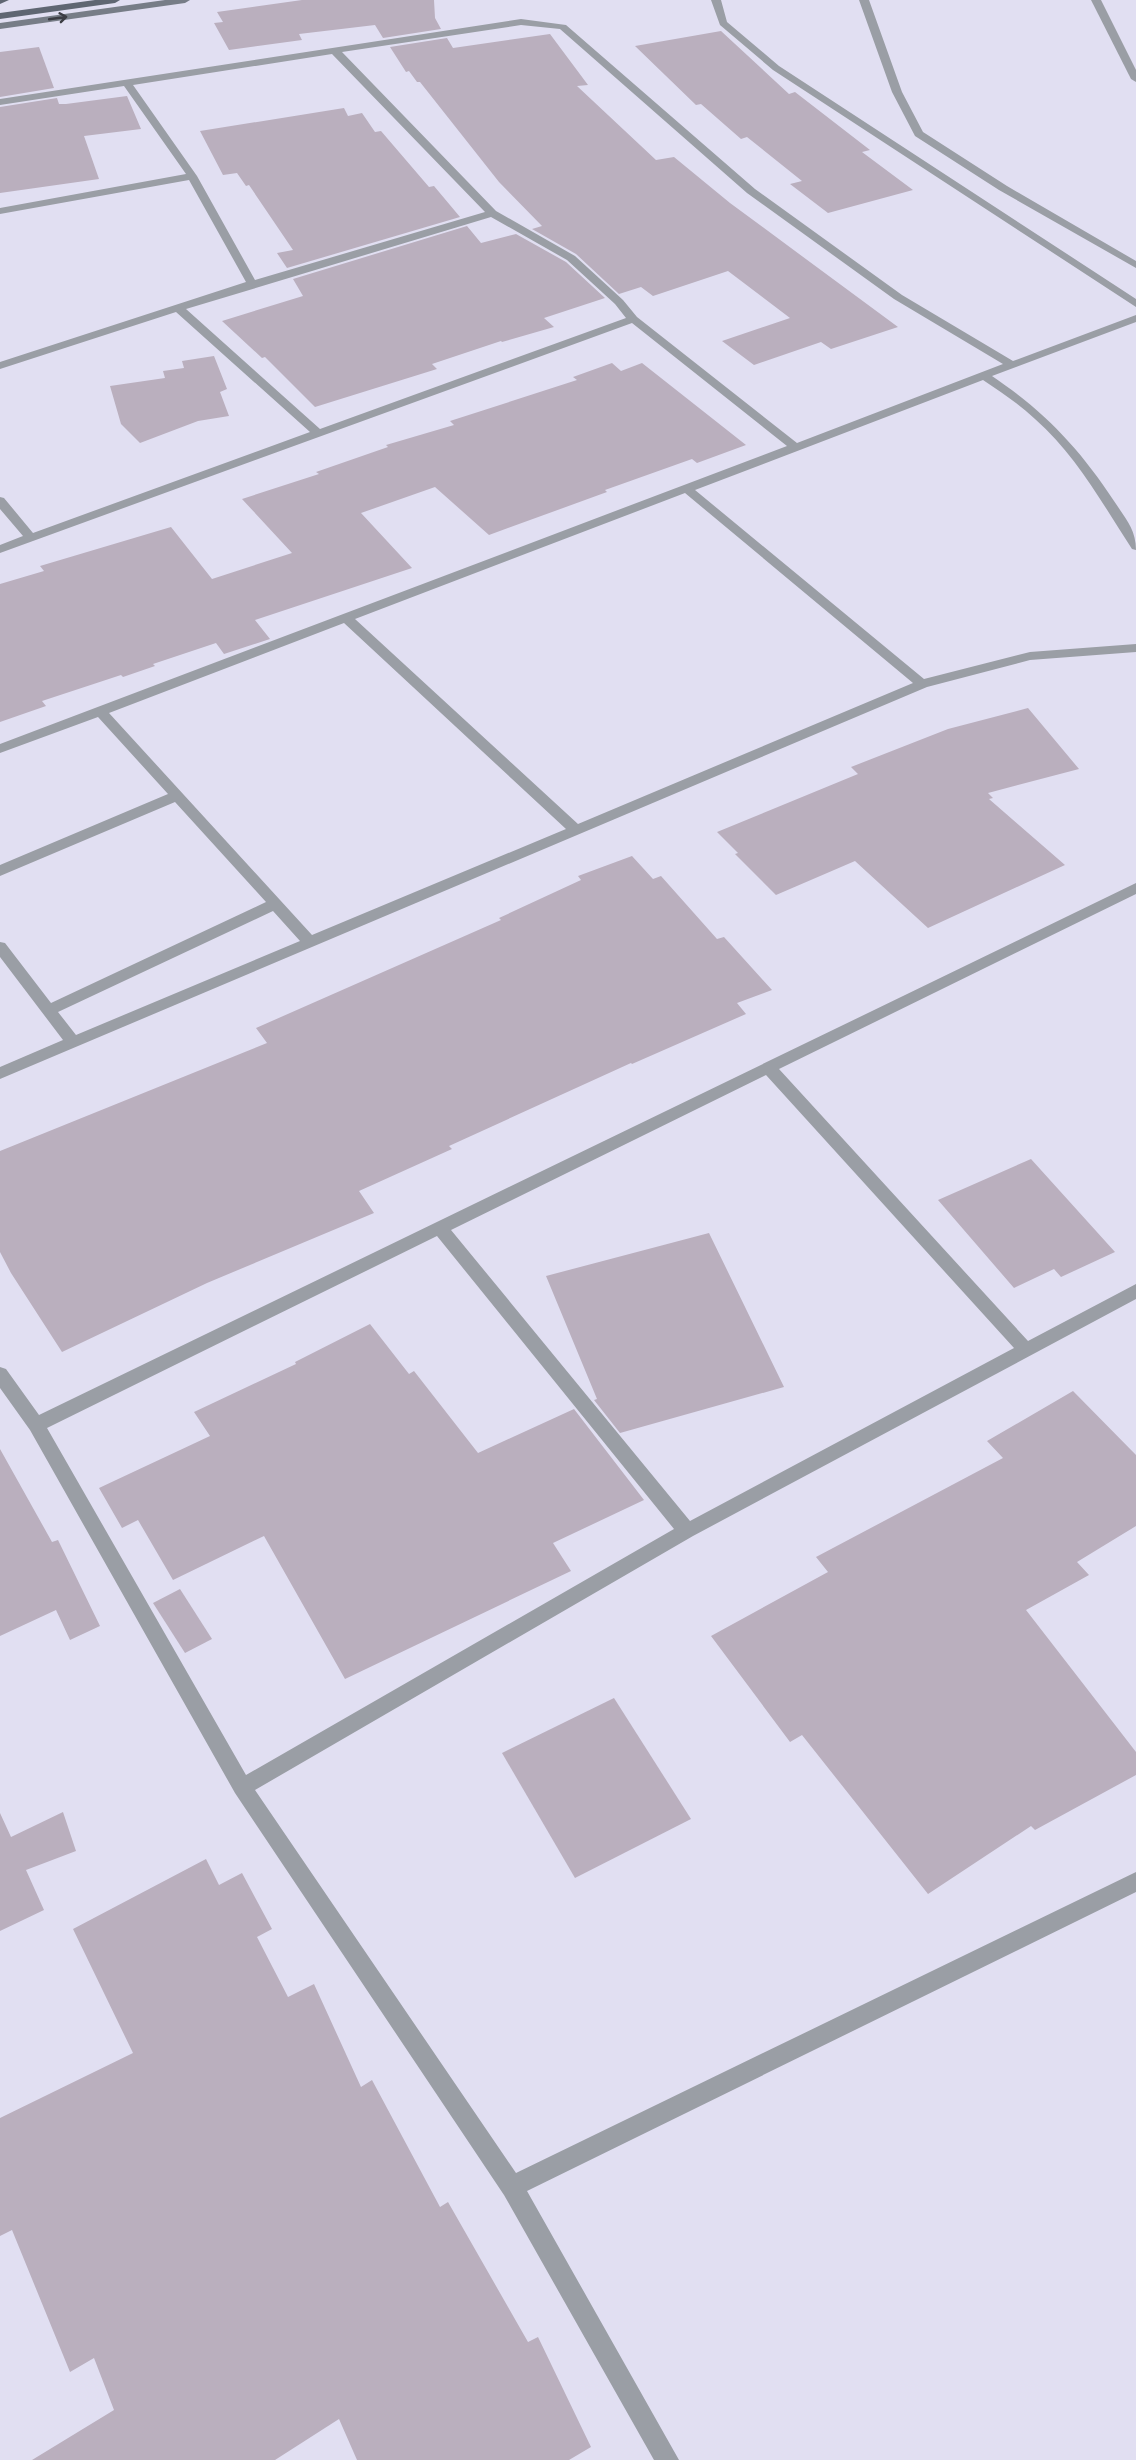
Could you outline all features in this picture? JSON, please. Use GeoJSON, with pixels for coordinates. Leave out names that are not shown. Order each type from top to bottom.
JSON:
{"type":"FeatureCollection","features":[{"type":"Feature","properties":{"kind":"main road"},"geometry":{"type":"LineString","coordinates":[[0,16],[116,0]]}},
{"type":"Feature","properties":{"kind":"main road"},"geometry":{"type":"LineString","coordinates":[[0,26],[185,0]]}},
{"type":"Feature","properties":{"kind":"street"},"geometry":{"type":"LineString","coordinates":[[716,0],[723,23],[776,68],[1136,304]]}},
{"type":"Feature","properties":{"kind":"street"},"geometry":{"type":"LineString","coordinates":[[864,0],[897,92],[919,134],[1003,188],[1136,265]]}},
{"type":"Feature","properties":{"kind":"street"},"geometry":{"type":"LineString","coordinates":[[1096,0],[1132,65],[1136,79]]}},
{"type":"Feature","properties":{"kind":"street"},"geometry":{"type":"LineString","coordinates":[[0,102],[520,22],[562,27],[751,191],[898,297],[1012,365]]}},
{"type":"Feature","properties":{"kind":"street"},"geometry":{"type":"LineString","coordinates":[[334,50],[492,213],[571,258],[619,302],[633,319],[795,448]]}},
{"type":"Feature","properties":{"kind":"street"},"geometry":{"type":"LineString","coordinates":[[126,82],[192,176],[252,284]]}},
{"type":"Feature","properties":{"kind":"street"},"geometry":{"type":"LineString","coordinates":[[0,211],[192,176]]}},
{"type":"Feature","properties":{"kind":"street"},"geometry":{"type":"LineString","coordinates":[[0,366],[252,284],[492,213]]}},
{"type":"Feature","properties":{"kind":"street"},"geometry":{"type":"LineString","coordinates":[[178,308],[318,433]]}},
{"type":"Feature","properties":{"kind":"street"},"geometry":{"type":"LineString","coordinates":[[0,749],[1136,318]]}},
{"type":"Feature","properties":{"kind":"street"},"geometry":{"type":"LineString","coordinates":[[0,549],[633,319]]}},
{"type":"Feature","properties":{"kind":"street"},"geometry":{"type":"LineString","coordinates":[[984,376],[1023,403],[1064,442],[1100,487],[1136,546]]}},
{"type":"Feature","properties":{"kind":"street"},"geometry":{"type":"LineString","coordinates":[[687,489],[922,684]]}},
{"type":"Feature","properties":{"kind":"street"},"geometry":{"type":"LineString","coordinates":[[0,501],[31,538]]}},
{"type":"Feature","properties":{"kind":"street"},"geometry":{"type":"LineString","coordinates":[[346,618],[576,830]]}},
{"type":"Feature","properties":{"kind":"street"},"geometry":{"type":"LineString","coordinates":[[0,1073],[922,684],[1030,656],[1136,648]]}},
{"type":"Feature","properties":{"kind":"street"},"geometry":{"type":"LineString","coordinates":[[100,711],[310,942]]}},
{"type":"Feature","properties":{"kind":"street"},"geometry":{"type":"LineString","coordinates":[[0,871],[177,796]]}},
{"type":"Feature","properties":{"kind":"street"},"geometry":{"type":"LineString","coordinates":[[36,1425],[1136,888]]}},
{"type":"Feature","properties":{"kind":"street"},"geometry":{"type":"LineString","coordinates":[[49,1010],[275,904]]}},
{"type":"Feature","properties":{"kind":"street"},"geometry":{"type":"LineString","coordinates":[[0,947],[73,1042]]}},
{"type":"Feature","properties":{"kind":"street"},"geometry":{"type":"LineString","coordinates":[[768,1067],[1026,1350]]}},
{"type":"Feature","properties":{"kind":"street"},"geometry":{"type":"LineString","coordinates":[[440,1228],[687,1531]]}},
{"type":"Feature","properties":{"kind":"street"},"geometry":{"type":"LineString","coordinates":[[242,1787],[687,1531],[1136,1291]]}},
{"type":"Feature","properties":{"kind":"street"},"geometry":{"type":"LineString","coordinates":[[0,1374],[36,1425],[242,1787],[512,2187],[667,2460]]}},
{"type":"Feature","properties":{"kind":"street"},"geometry":{"type":"LineString","coordinates":[[512,2187],[1136,1882]]}},
{"type":"Feature","properties":{"kind":"building"},"geometry":{"type":"Polygon","coordinates":[[[302,0],[434,0],[435,18],[441,29],[383,38],[375,25],[299,34],[302,40],[229,50],[214,23],[223,22],[217,12],[302,0]]]}},
{"type":"Feature","properties":{"kind":"building"},"geometry":{"type":"Polygon","coordinates":[[[721,31],[789,94],[795,92],[870,150],[862,152],[913,190],[828,213],[790,184],[802,181],[747,137],[741,139],[701,104],[696,105],[635,46],[721,31]]]}},
{"type":"Feature","properties":{"kind":"building"},"geometry":{"type":"Polygon","coordinates":[[[550,34],[588,85],[577,86],[656,160],[674,157],[730,203],[898,327],[831,349],[821,342],[754,365],[722,341],[790,318],[728,271],[653,296],[641,287],[619,294],[576,254],[532,229],[542,226],[499,182],[420,82],[417,82],[409,71],[406,72],[390,47],[447,38],[453,48],[550,34]]]}},
{"type":"Feature","properties":{"kind":"building"},"geometry":{"type":"Polygon","coordinates":[[[39,47],[54,88],[0,97],[0,52],[39,47]]]}},
{"type":"Feature","properties":{"kind":"building"},"geometry":{"type":"Polygon","coordinates":[[[127,96],[141,129],[84,136],[99,179],[0,193],[0,107],[57,98],[59,104],[66,104],[127,96]]]}},
{"type":"Feature","properties":{"kind":"building"},"geometry":{"type":"Polygon","coordinates":[[[344,108],[348,116],[362,113],[375,132],[381,131],[429,187],[434,186],[460,217],[287,268],[277,253],[293,250],[249,185],[246,186],[237,173],[223,175],[200,131],[344,108]]]}},
{"type":"Feature","properties":{"kind":"building"},"geometry":{"type":"Polygon","coordinates":[[[467,226],[481,243],[516,234],[566,262],[605,298],[544,318],[554,327],[501,341],[432,364],[437,369],[315,407],[265,357],[262,358],[222,321],[303,296],[293,279],[467,226]]]}},
{"type":"Feature","properties":{"kind":"building"},"geometry":{"type":"Polygon","coordinates":[[[214,356],[227,389],[220,392],[229,416],[198,421],[140,443],[121,424],[110,386],[165,378],[163,371],[184,368],[182,361],[214,356]]]}},
{"type":"Feature","properties":{"kind":"building"},"geometry":{"type":"Polygon","coordinates":[[[612,363],[621,371],[642,363],[746,445],[697,463],[692,459],[489,535],[435,487],[361,513],[412,568],[255,620],[270,639],[224,654],[216,643],[153,664],[155,666],[123,677],[121,675],[42,701],[46,706],[0,722],[0,584],[44,571],[40,566],[171,527],[212,579],[292,553],[242,499],[319,474],[316,472],[388,447],[386,445],[454,425],[450,421],[577,380],[573,377],[612,363]]]}},
{"type":"Feature","properties":{"kind":"building"},"geometry":{"type":"Polygon","coordinates":[[[1028,708],[1079,769],[988,793],[993,798],[989,799],[1065,865],[928,928],[855,861],[776,895],[735,854],[738,853],[717,832],[858,774],[851,767],[948,729],[1028,708]]]}},
{"type":"Feature","properties":{"kind":"building"},"geometry":{"type":"Polygon","coordinates":[[[632,856],[653,879],[661,876],[717,939],[724,937],[772,990],[737,1003],[746,1014],[631,1063],[449,1146],[452,1149],[359,1191],[374,1213],[207,1283],[62,1352],[0,1252],[0,1151],[267,1043],[256,1028],[501,920],[499,918],[581,880],[578,876],[632,856]]]}},
{"type":"Feature","properties":{"kind":"building"},"geometry":{"type":"Polygon","coordinates":[[[1031,1159],[1115,1252],[1061,1277],[1054,1269],[1014,1288],[938,1200],[1031,1159]]]}},
{"type":"Feature","properties":{"kind":"building"},"geometry":{"type":"Polygon","coordinates":[[[709,1233],[784,1387],[620,1433],[594,1400],[597,1399],[546,1276],[709,1233]]]}},
{"type":"Feature","properties":{"kind":"building"},"geometry":{"type":"Polygon","coordinates":[[[370,1324],[409,1374],[414,1371],[478,1453],[574,1409],[644,1500],[553,1543],[571,1571],[345,1679],[264,1536],[173,1580],[138,1520],[122,1528],[99,1488],[210,1436],[194,1412],[296,1364],[295,1362],[370,1324]]]}},
{"type":"Feature","properties":{"kind":"building"},"geometry":{"type":"Polygon","coordinates":[[[1073,1391],[1136,1455],[1136,1526],[1077,1562],[1089,1575],[1026,1610],[1136,1752],[1136,1775],[1035,1830],[1031,1826],[928,1894],[802,1735],[790,1742],[711,1636],[828,1572],[816,1557],[1003,1458],[987,1441],[1073,1391]]]}},
{"type":"Feature","properties":{"kind":"building"},"geometry":{"type":"Polygon","coordinates":[[[0,1449],[52,1542],[58,1540],[100,1626],[70,1640],[56,1610],[0,1636],[0,1449]]]}},
{"type":"Feature","properties":{"kind":"building"},"geometry":{"type":"Polygon","coordinates":[[[180,1589],[212,1639],[185,1653],[153,1603],[180,1589]]]}},
{"type":"Feature","properties":{"kind":"building"},"geometry":{"type":"Polygon","coordinates":[[[614,1698],[691,1819],[575,1878],[502,1753],[614,1698]]]}},
{"type":"Feature","properties":{"kind":"building"},"geometry":{"type":"Polygon","coordinates":[[[63,1812],[76,1851],[26,1870],[44,1910],[0,1931],[0,1813],[11,1837],[63,1812]]]}},
{"type":"Feature","properties":{"kind":"building"},"geometry":{"type":"Polygon","coordinates":[[[206,1859],[219,1885],[242,1873],[272,1929],[257,1937],[288,1997],[314,1984],[361,2087],[372,2080],[440,2207],[448,2202],[528,2342],[538,2337],[591,2447],[569,2460],[357,2460],[339,2419],[275,2460],[32,2460],[114,2410],[94,2358],[70,2372],[12,2230],[0,2236],[0,2118],[133,2053],[73,1929],[206,1859]]]}}]}
